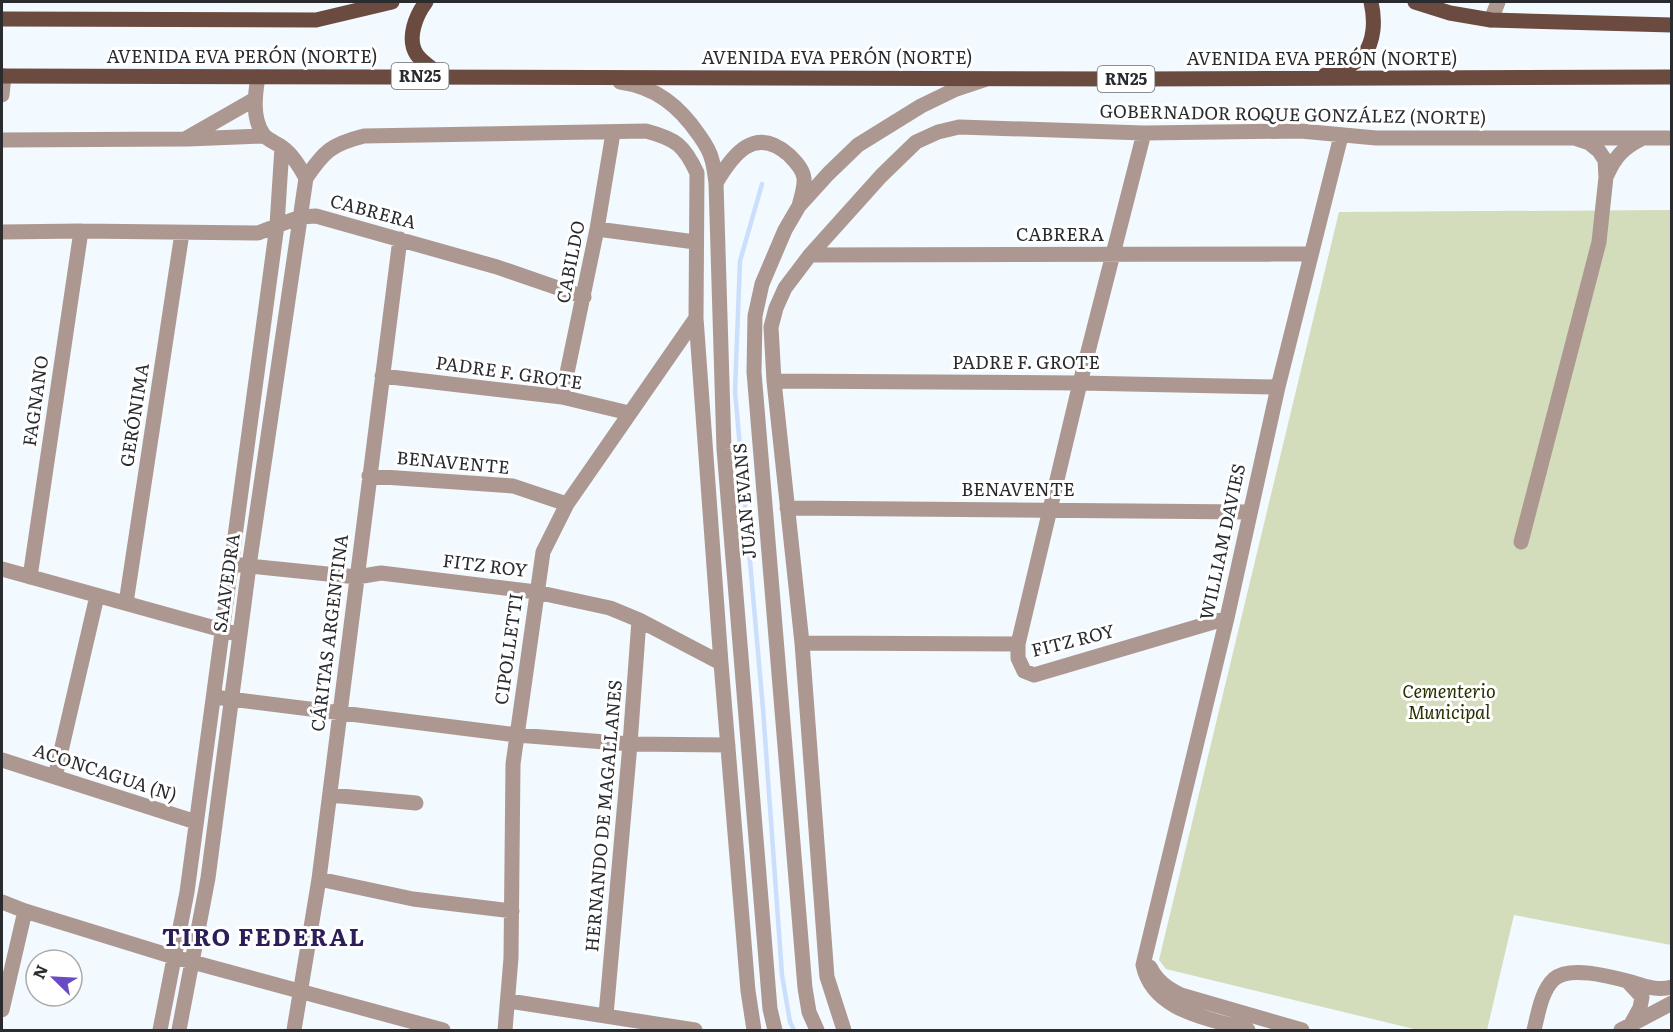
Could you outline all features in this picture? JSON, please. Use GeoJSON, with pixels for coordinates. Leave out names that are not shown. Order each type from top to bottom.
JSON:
{"type":"FeatureCollection","features":[{"type":"Feature","properties":{"kind":"main road","name":"AVENIDA EVA PERÓN (NORTE)"},"geometry":{"type":"LineString","coordinates":[[2,19],[316,20],[392,2]]}},
{"type":"Feature","properties":{"kind":"main road"},"geometry":{"type":"LineString","coordinates":[[426,2],[417,15],[412,41],[416,54],[442,76]]}},
{"type":"Feature","properties":{"kind":"main road"},"geometry":{"type":"LineString","coordinates":[[1317,78],[1338,71],[1363,56],[1373,33],[1374,15],[1371,2]]}},
{"type":"Feature","properties":{"kind":"main road"},"geometry":{"type":"LineString","coordinates":[[1415,2],[1450,13],[1491,20],[1671,25]]}},
{"type":"Feature","properties":{"kind":"main road","name":"AVENIDA EVA PERÓN (NORTE)"},"geometry":{"type":"LineString","coordinates":[[3,76],[1671,77]]}},
{"type":"Feature","properties":{"kind":"street"},"geometry":{"type":"LineString","coordinates":[[1491,20],[1498,2]]}},
{"type":"Feature","properties":{"kind":"street"},"geometry":{"type":"LineString","coordinates":[[2,95],[3,76]]}},
{"type":"Feature","properties":{"kind":"street","name":"JUAN EVANS"},"geometry":{"type":"LineString","coordinates":[[581,76],[633,84],[650,89],[671,102],[690,121],[712,158],[716,183],[724,449],[769,997],[775,1030]]}},
{"type":"Feature","properties":{"kind":"street"},"geometry":{"type":"LineString","coordinates":[[258,77],[255,99],[258,123],[263,136]]}},
{"type":"Feature","properties":{"kind":"street","name":"JUAN EVANS"},"geometry":{"type":"LineString","coordinates":[[817,1030],[809,1012],[805,988],[754,372],[755,316],[762,284],[785,230],[799,206],[828,174],[858,145],[921,106],[954,90],[989,78]]}},
{"type":"Feature","properties":{"kind":"street"},"geometry":{"type":"LineString","coordinates":[[185,139],[255,99]]}},
{"type":"Feature","properties":{"kind":"street","name":"GOBERNADOR ROQUE GONZÁLEZ (NORTE)"},"geometry":{"type":"LineString","coordinates":[[810,255],[881,176],[916,142],[938,132],[959,127],[1144,133],[1301,131],[1376,138],[1671,138]]}},
{"type":"Feature","properties":{"kind":"street","name":"JUAN EVANS"},"geometry":{"type":"LineString","coordinates":[[613,132],[646,131],[676,141],[690,158],[697,173],[696,318],[721,663],[748,991],[754,1030]]}},
{"type":"Feature","properties":{"kind":"street"},"geometry":{"type":"LineString","coordinates":[[2,141],[263,136],[282,147],[295,159],[306,178],[320,156],[342,141],[364,136],[613,132]]}},
{"type":"Feature","properties":{"kind":"street","name":"CABILDO"},"geometry":{"type":"LineString","coordinates":[[562,397],[584,297],[613,132]]}},
{"type":"Feature","properties":{"kind":"street"},"geometry":{"type":"LineString","coordinates":[[1018,644],[1080,383],[1144,133]]}},
{"type":"Feature","properties":{"kind":"street","name":"WILLIAM DAVIES"},"geometry":{"type":"LineString","coordinates":[[1145,956],[1227,618],[1278,387],[1341,136]]}},
{"type":"Feature","properties":{"kind":"street"},"geometry":{"type":"LineString","coordinates":[[1521,542],[1599,242],[1606,177],[1605,160],[1599,151],[1588,142],[1574,138]]}},
{"type":"Feature","properties":{"kind":"street"},"geometry":{"type":"LineString","coordinates":[[1606,177],[1613,161],[1622,150],[1644,138]]}},
{"type":"Feature","properties":{"kind":"street"},"geometry":{"type":"LineString","coordinates":[[716,183],[729,161],[741,149],[753,143],[766,143],[782,149],[798,164],[804,178],[799,206]]}},
{"type":"Feature","properties":{"kind":"street","name":"SAAVEDRA"},"geometry":{"type":"LineString","coordinates":[[160,1030],[187,892],[277,225],[282,147]]}},
{"type":"Feature","properties":{"kind":"street","name":"SAAVEDRA"},"geometry":{"type":"LineString","coordinates":[[179,1030],[208,878],[249,566],[306,178]]}},
{"type":"Feature","properties":{"kind":"street","name":"CABRERA"},"geometry":{"type":"LineString","coordinates":[[2,232],[258,233],[300,218],[316,216],[497,267],[584,297]]}},
{"type":"Feature","properties":{"kind":"street"},"geometry":{"type":"LineString","coordinates":[[597,229],[695,242]]}},
{"type":"Feature","properties":{"kind":"street","name":"FAGNANO"},"geometry":{"type":"LineString","coordinates":[[30,578],[81,231]]}},
{"type":"Feature","properties":{"kind":"street","name":"GERÓNIMA"},"geometry":{"type":"LineString","coordinates":[[126,603],[182,233]]}},
{"type":"Feature","properties":{"kind":"street","name":"CÁRITAS ARGENTINA"},"geometry":{"type":"LineString","coordinates":[[294,1030],[319,879],[400,239]]}},
{"type":"Feature","properties":{"kind":"street","name":"CABRERA"},"geometry":{"type":"LineString","coordinates":[[810,255],[1311,254]]}},
{"type":"Feature","properties":{"kind":"street"},"geometry":{"type":"LineString","coordinates":[[810,255],[785,288],[771,327],[774,381],[802,643],[826,977],[844,1030]]}},
{"type":"Feature","properties":{"kind":"street","name":"CIPOLLETTI"},"geometry":{"type":"LineString","coordinates":[[506,1030],[512,911],[513,764],[543,552],[567,504],[696,318]]}},
{"type":"Feature","properties":{"kind":"street","name":"PADRE F. GROTE"},"geometry":{"type":"LineString","coordinates":[[382,376],[562,397],[629,413]]}},
{"type":"Feature","properties":{"kind":"street","name":"PADRE F. GROTE"},"geometry":{"type":"LineString","coordinates":[[774,381],[1278,387]]}},
{"type":"Feature","properties":{"kind":"street","name":"BENAVENTE"},"geometry":{"type":"LineString","coordinates":[[369,476],[513,486],[567,504]]}},
{"type":"Feature","properties":{"kind":"street","name":"BENAVENTE"},"geometry":{"type":"LineString","coordinates":[[787,508],[1249,512]]}},
{"type":"Feature","properties":{"kind":"street","name":"FITZ ROY"},"geometry":{"type":"LineString","coordinates":[[232,564],[357,577],[381,573],[536,592],[610,608],[639,620],[721,663]]}},
{"type":"Feature","properties":{"kind":"street"},"geometry":{"type":"LineString","coordinates":[[2,569],[240,635]]}},
{"type":"Feature","properties":{"kind":"street"},"geometry":{"type":"LineString","coordinates":[[56,777],[97,596]]}},
{"type":"Feature","properties":{"kind":"street","name":"FITZ ROY"},"geometry":{"type":"LineString","coordinates":[[802,643],[1018,644],[1018,658],[1024,671],[1034,675],[1227,618]]}},
{"type":"Feature","properties":{"kind":"street","name":"HERNANDO DE MAGALLANES"},"geometry":{"type":"LineString","coordinates":[[606,1015],[639,620]]}},
{"type":"Feature","properties":{"kind":"street"},"geometry":{"type":"LineString","coordinates":[[213,697],[517,735],[630,744],[728,745]]}},
{"type":"Feature","properties":{"kind":"street","name":"ACONCAGUA (N)"},"geometry":{"type":"LineString","coordinates":[[2,760],[196,822]]}},
{"type":"Feature","properties":{"kind":"street"},"geometry":{"type":"LineString","coordinates":[[330,795],[416,803]]}},
{"type":"Feature","properties":{"kind":"street"},"geometry":{"type":"LineString","coordinates":[[319,879],[413,899],[512,911]]}},
{"type":"Feature","properties":{"kind":"street"},"geometry":{"type":"LineString","coordinates":[[2,902],[191,962],[443,1030]]}},
{"type":"Feature","properties":{"kind":"street"},"geometry":{"type":"LineString","coordinates":[[2,1010],[25,911]]}},
{"type":"Feature","properties":{"kind":"street"},"geometry":{"type":"LineString","coordinates":[[1145,956],[1143,965],[1146,976],[1153,989],[1167,1002],[1181,1009],[1248,1030]]}},
{"type":"Feature","properties":{"kind":"street"},"geometry":{"type":"LineString","coordinates":[[1145,956],[1156,978],[1181,995],[1302,1030]]}},
{"type":"Feature","properties":{"kind":"street"},"geometry":{"type":"LineString","coordinates":[[1534,1030],[1542,999],[1554,979],[1569,973],[1580,972],[1651,988],[1671,987]]}},
{"type":"Feature","properties":{"kind":"street"},"geometry":{"type":"LineString","coordinates":[[1626,981],[1642,997],[1640,1008],[1626,1028]]}},
{"type":"Feature","properties":{"kind":"street"},"geometry":{"type":"LineString","coordinates":[[509,1001],[695,1030]]}},
{"type":"Feature","properties":{"kind":"street"},"geometry":{"type":"LineString","coordinates":[[1626,1028],[1671,1002]]}},
{"type":"Feature","properties":{"kind":"green space","name":"Cementerio Municipal"},"geometry":{"type":"Polygon","coordinates":[[[1671,210],[1671,945],[1514,915],[1487,1030],[1418,1030],[1166,969],[1159,960],[1339,212],[1671,210]]]}},
{"type":"Feature","properties":{"kind":"waterway"},"geometry":{"type":"LineString","coordinates":[[762,184],[740,261],[735,391],[763,709],[782,975],[790,1022],[794,1030]]}},
{"type":"Feature","properties":{"kind":"district","name":"TIRO FEDERAL"},"geometry":{"type":"Point","coordinates":[264,938]}}]}
